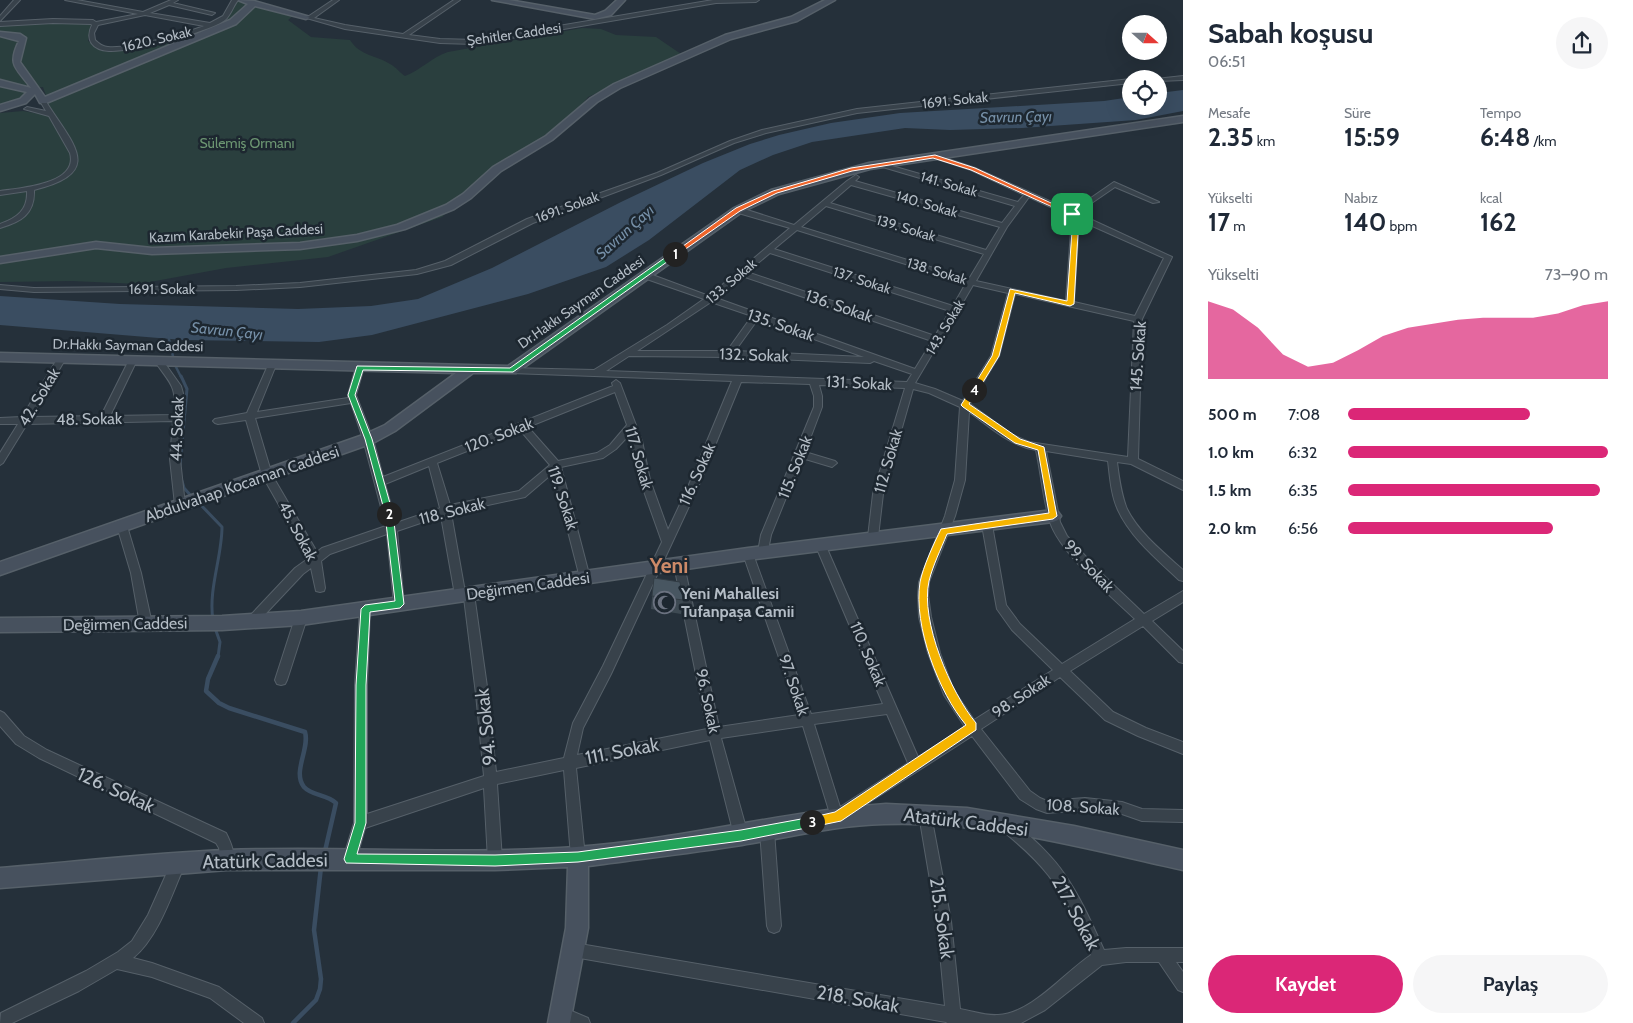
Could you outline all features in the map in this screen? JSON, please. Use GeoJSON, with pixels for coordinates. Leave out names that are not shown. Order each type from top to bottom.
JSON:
{"type":"FeatureCollection","features":[{"type":"Feature","properties":{"kind":"street"},"geometry":{"type":"LineString","coordinates":[[0,19],[17,0]]}},
{"type":"Feature","properties":{"kind":"street"},"geometry":{"type":"LineString","coordinates":[[68,0],[211,25]]}},
{"type":"Feature","properties":{"kind":"street"},"geometry":{"type":"LineString","coordinates":[[106,6],[119,0]]}},
{"type":"Feature","properties":{"kind":"street"},"geometry":{"type":"LineString","coordinates":[[0,24],[64,21],[96,24],[146,13],[175,0]]}},
{"type":"Feature","properties":{"kind":"street","name":"1620. Sokak"},"geometry":{"type":"LineString","coordinates":[[96,24],[91,34],[92,40],[102,47],[111,49],[211,25],[225,18],[235,0]]}},
{"type":"Feature","properties":{"kind":"street"},"geometry":{"type":"LineString","coordinates":[[0,83],[38,94],[233,22],[247,1],[308,17],[336,0]]}},
{"type":"Feature","properties":{"kind":"street"},"geometry":{"type":"LineString","coordinates":[[405,35],[457,0]]}},
{"type":"Feature","properties":{"kind":"street"},"geometry":{"type":"LineString","coordinates":[[496,0],[594,17],[608,13],[621,0]]}},
{"type":"Feature","properties":{"kind":"street"},"geometry":{"type":"LineString","coordinates":[[515,0],[584,10],[605,6],[614,0]]}},
{"type":"Feature","properties":{"kind":"street"},"geometry":{"type":"LineString","coordinates":[[672,7],[678,0]]}},
{"type":"Feature","properties":{"kind":"street","name":"Şehitler Caddesi"},"geometry":{"type":"LineString","coordinates":[[308,17],[345,27],[448,42],[475,42],[672,7],[720,1],[756,0]]}},
{"type":"Feature","properties":{"kind":"street","name":"Kazım Karabekir Paşa Caddesi"},"geometry":{"type":"LineString","coordinates":[[0,260],[96,245],[135,250],[169,251],[307,245],[357,238],[409,224],[442,212],[462,200],[497,169],[549,138],[594,100],[617,86],[728,37],[794,19],[831,0]]}},
{"type":"Feature","properties":{"kind":"street"},"geometry":{"type":"LineString","coordinates":[[168,3],[212,12]]}},
{"type":"Feature","properties":{"kind":"street"},"geometry":{"type":"LineString","coordinates":[[0,34],[17,36],[23,40],[16,55],[16,62],[38,94],[75,158],[75,166],[68,174],[56,181],[30,189],[0,193]]}},
{"type":"Feature","properties":{"kind":"street"},"geometry":{"type":"LineString","coordinates":[[1167,79],[1183,78]]}},
{"type":"Feature","properties":{"kind":"street","name":"1691. Sokak"},"geometry":{"type":"LineString","coordinates":[[0,288],[34,290],[236,288],[300,285],[416,272],[448,263],[530,221],[652,177],[732,142],[764,131],[826,116],[862,110],[1122,83]]}},
{"type":"Feature","properties":{"kind":"street"},"geometry":{"type":"LineString","coordinates":[[0,108],[25,105],[37,107],[38,94]]}},
{"type":"Feature","properties":{"kind":"street"},"geometry":{"type":"LineString","coordinates":[[0,112],[25,105],[50,114]]}},
{"type":"Feature","properties":{"kind":"street","name":"Dr.Hakkı Sayman Caddesi"},"geometry":{"type":"LineString","coordinates":[[0,356],[360,368],[511,370],[738,210],[763,196],[792,186],[878,164],[1183,119]]}},
{"type":"Feature","properties":{"kind":"street"},"geometry":{"type":"LineString","coordinates":[[933,156],[973,169],[1074,215]]}},
{"type":"Feature","properties":{"kind":"street","name":"141. Sokak"},"geometry":{"type":"LineString","coordinates":[[878,164],[1020,205]]}},
{"type":"Feature","properties":{"kind":"street","name":"133. Sokak"},"geometry":{"type":"LineString","coordinates":[[596,373],[709,300],[856,177]]}},
{"type":"Feature","properties":{"kind":"street","name":"140. Sokak"},"geometry":{"type":"LineString","coordinates":[[849,182],[1004,226]]}},
{"type":"Feature","properties":{"kind":"street"},"geometry":{"type":"LineString","coordinates":[[1070,304],[1074,215],[1114,184],[1155,202]]}},
{"type":"Feature","properties":{"kind":"street"},"geometry":{"type":"LineString","coordinates":[[0,226],[17,220],[27,212],[30,204],[30,189]]}},
{"type":"Feature","properties":{"kind":"street","name":"143. Sokak"},"geometry":{"type":"LineString","coordinates":[[910,385],[1004,226],[1028,194]]}},
{"type":"Feature","properties":{"kind":"street","name":"139. Sokak"},"geometry":{"type":"LineString","coordinates":[[824,204],[988,253]]}},
{"type":"Feature","properties":{"kind":"street","name":"138. Sokak"},"geometry":{"type":"LineString","coordinates":[[738,210],[971,282],[1138,319]]}},
{"type":"Feature","properties":{"kind":"street","name":"145. Sokak"},"geometry":{"type":"LineString","coordinates":[[1074,215],[1168,256],[1138,319],[1133,461]]}},
{"type":"Feature","properties":{"kind":"street","name":"137. Sokak"},"geometry":{"type":"LineString","coordinates":[[768,250],[956,310]]}},
{"type":"Feature","properties":{"kind":"street","name":"136. Sokak"},"geometry":{"type":"LineString","coordinates":[[741,273],[938,340]]}},
{"type":"Feature","properties":{"kind":"street","name":"135. Sokak"},"geometry":{"type":"LineString","coordinates":[[644,275],[709,300],[917,373]]}},
{"type":"Feature","properties":{"kind":"street","name":"108. Sokak"},"geometry":{"type":"LineString","coordinates":[[1012,291],[995,356],[965,405],[960,480],[944,531],[924,582],[925,618],[941,674],[960,711],[1025,795],[1036,804],[1047,807],[1085,804],[1122,808],[1142,815],[1183,816]]}},
{"type":"Feature","properties":{"kind":"street"},"geometry":{"type":"LineString","coordinates":[[729,354],[756,316]]}},
{"type":"Feature","properties":{"kind":"street","name":"132. Sokak"},"geometry":{"type":"LineString","coordinates":[[628,354],[729,354],[880,360]]}},
{"type":"Feature","properties":{"kind":"street","name":"42. Sokak"},"geometry":{"type":"LineString","coordinates":[[0,461],[26,421],[62,358]]}},
{"type":"Feature","properties":{"kind":"street"},"geometry":{"type":"LineString","coordinates":[[104,419],[133,360]]}},
{"type":"Feature","properties":{"kind":"street","name":"44. Sokak"},"geometry":{"type":"LineString","coordinates":[[158,360],[177,386],[180,396],[175,459],[180,505]]}},
{"type":"Feature","properties":{"kind":"street"},"geometry":{"type":"LineString","coordinates":[[250,417],[272,364]]}},
{"type":"Feature","properties":{"kind":"street"},"geometry":{"type":"LineString","coordinates":[[360,368],[352,390],[353,400],[368,439],[392,528],[400,604]]}},
{"type":"Feature","properties":{"kind":"street","name":"Abdulvahap Kocaman Caddesi"},"geometry":{"type":"LineString","coordinates":[[0,570],[368,439],[390,428],[469,370]]}},
{"type":"Feature","properties":{"kind":"street","name":"131. Sokak"},"geometry":{"type":"LineString","coordinates":[[511,370],[910,385],[932,391],[965,405],[1018,441],[1041,449],[1112,456],[1133,461],[1183,486]]}},
{"type":"Feature","properties":{"kind":"street","name":"117. Sokak"},"geometry":{"type":"LineString","coordinates":[[614,373],[617,388],[639,448],[645,480],[667,542]]}},
{"type":"Feature","properties":{"kind":"street","name":"116. Sokak"},"geometry":{"type":"LineString","coordinates":[[578,857],[569,762],[577,727],[667,542],[706,457],[738,378]]}},
{"type":"Feature","properties":{"kind":"street","name":"115. Sokak"},"geometry":{"type":"LineString","coordinates":[[756,553],[766,535],[818,408],[818,396],[813,381]]}},
{"type":"Feature","properties":{"kind":"street","name":"112. Sokak"},"geometry":{"type":"LineString","coordinates":[[873,538],[878,494],[910,385]]}},
{"type":"Feature","properties":{"kind":"street","name":"120. Sokak"},"geometry":{"type":"LineString","coordinates":[[380,482],[523,427],[617,388]]}},
{"type":"Feature","properties":{"kind":"street"},"geometry":{"type":"LineString","coordinates":[[218,421],[353,400]]}},
{"type":"Feature","properties":{"kind":"street","name":"45. Sokak"},"geometry":{"type":"LineString","coordinates":[[250,417],[267,475],[315,558],[320,588]]}},
{"type":"Feature","properties":{"kind":"street","name":"48. Sokak"},"geometry":{"type":"LineString","coordinates":[[0,421],[179,418]]}},
{"type":"Feature","properties":{"kind":"street","name":"118. Sokak"},"geometry":{"type":"LineString","coordinates":[[251,622],[299,571],[326,551],[446,510],[522,494],[556,466],[600,456],[613,447],[631,426]]}},
{"type":"Feature","properties":{"kind":"street","name":"119. Sokak"},"geometry":{"type":"LineString","coordinates":[[523,427],[556,466],[585,578]]}},
{"type":"Feature","properties":{"kind":"street","name":"99. Sokak"},"geometry":{"type":"LineString","coordinates":[[1041,449],[1053,516],[1059,530],[1073,551],[1141,620],[1183,658]]}},
{"type":"Feature","properties":{"kind":"street"},"geometry":{"type":"LineString","coordinates":[[800,454],[832,463]]}},
{"type":"Feature","properties":{"kind":"street"},"geometry":{"type":"LineString","coordinates":[[1112,456],[1117,491],[1124,510],[1140,533],[1183,577]]}},
{"type":"Feature","properties":{"kind":"street","name":"94. Sokak"},"geometry":{"type":"LineString","coordinates":[[432,461],[446,510],[481,666],[492,779],[495,860]]}},
{"type":"Feature","properties":{"kind":"street","name":"Değirmen Caddesi"},"geometry":{"type":"LineString","coordinates":[[0,624],[56,626],[214,623],[301,618],[820,544],[944,531],[1053,516]]}},
{"type":"Feature","properties":{"kind":"street"},"geometry":{"type":"LineString","coordinates":[[987,524],[999,596],[1006,615],[1060,671],[1109,716],[1142,732],[1183,748]]}},
{"type":"Feature","properties":{"kind":"street"},"geometry":{"type":"LineString","coordinates":[[122,526],[136,573],[146,624]]}},
{"type":"Feature","properties":{"kind":"street","name":"110. Sokak"},"geometry":{"type":"LineString","coordinates":[[820,544],[915,765]]}},
{"type":"Feature","properties":{"kind":"street","name":"97. Sokak"},"geometry":{"type":"LineString","coordinates":[[756,553],[837,817]]}},
{"type":"Feature","properties":{"kind":"street","name":"96. Sokak"},"geometry":{"type":"LineString","coordinates":[[679,565],[714,733],[741,835]]}},
{"type":"Feature","properties":{"kind":"street","name":"98. Sokak"},"geometry":{"type":"LineString","coordinates":[[837,817],[973,726],[1141,620],[1183,596]]}},
{"type":"Feature","properties":{"kind":"street"},"geometry":{"type":"LineString","coordinates":[[350,859],[360,823],[361,685],[365,609]]}},
{"type":"Feature","properties":{"kind":"street"},"geometry":{"type":"LineString","coordinates":[[281,680],[301,618]]}},
{"type":"Feature","properties":{"kind":"street","name":"111. Sokak"},"geometry":{"type":"LineString","coordinates":[[360,823],[492,779],[569,762],[714,733],[891,708]]}},
{"type":"Feature","properties":{"kind":"street","name":"126. Sokak"},"geometry":{"type":"LineString","coordinates":[[0,717],[20,740],[43,754],[220,838],[226,847],[226,860]]}},
{"type":"Feature","properties":{"kind":"street","name":"Atatürk Caddesi"},"geometry":{"type":"LineString","coordinates":[[0,878],[226,860],[495,860],[578,857],[741,835],[862,814],[967,818],[1074,836],[1183,860]]}},
{"type":"Feature","properties":{"kind":"street","name":"215. Sokak"},"geometry":{"type":"LineString","coordinates":[[925,815],[941,896],[953,1019]]}},
{"type":"Feature","properties":{"kind":"street","name":"217. Sokak"},"geometry":{"type":"LineString","coordinates":[[1008,826],[1032,848],[1059,878],[1077,909],[1100,958]]}},
{"type":"Feature","properties":{"kind":"street"},"geometry":{"type":"LineString","coordinates":[[767,831],[774,926]]}},
{"type":"Feature","properties":{"kind":"street"},"geometry":{"type":"LineString","coordinates":[[578,857],[579,908],[574,950],[561,1018],[583,1023]]}},
{"type":"Feature","properties":{"kind":"street"},"geometry":{"type":"LineString","coordinates":[[0,1023],[6,1018],[90,976],[138,945],[168,888],[178,864]]}},
{"type":"Feature","properties":{"kind":"street","name":"218. Sokak"},"geometry":{"type":"LineString","coordinates":[[574,950],[953,1019],[998,1023],[1014,1018],[1048,1000],[1100,958]]}},
{"type":"Feature","properties":{"kind":"street"},"geometry":{"type":"LineString","coordinates":[[1163,955],[1183,985]]}},
{"type":"Feature","properties":{"kind":"street"},"geometry":{"type":"LineString","coordinates":[[1100,958],[1183,955]]}},
{"type":"Feature","properties":{"kind":"street"},"geometry":{"type":"LineString","coordinates":[[114,961],[152,970],[214,992],[257,1023]]}},
{"type":"Feature","properties":{"kind":"green space","name":"Sülemiş Ormanı"},"geometry":{"type":"Polygon","coordinates":[[[240,1],[294,15],[288,20],[311,37],[350,40],[358,49],[385,61],[405,76],[448,52],[582,28],[601,29],[616,35],[656,37],[681,54],[588,97],[575,113],[536,142],[489,172],[442,217],[328,257],[226,268],[139,284],[72,281],[0,282],[0,113],[23,111],[40,114],[51,110],[43,87],[31,88],[26,95],[0,107],[0,25],[88,23],[91,24],[88,41],[99,48],[114,50],[215,26],[226,19],[235,2],[240,1]]]}},
{"type":"Feature","properties":{"kind":"water"},"geometry":{"type":"Polygon","coordinates":[[[1183,90],[1183,111],[1167,114],[1167,92],[1183,90]]]}},
{"type":"Feature","properties":{"kind":"water","name":"Savrun Çayı"},"geometry":{"type":"Polygon","coordinates":[[[1122,98],[1122,115],[1162,115],[1136,120],[1022,128],[950,130],[905,128],[812,142],[773,155],[740,170],[649,240],[606,267],[528,294],[372,335],[319,342],[183,340],[0,325],[0,296],[120,304],[298,309],[371,306],[418,299],[492,268],[621,202],[703,163],[750,144],[779,135],[831,123],[900,113],[1122,98]]]}},
{"type":"Feature","properties":{"kind":"building"},"geometry":{"type":"Polygon","coordinates":[[[654,578],[680,582],[683,600],[652,596],[654,578]]]}},
{"type":"Feature","properties":{"kind":"waterway"},"geometry":{"type":"LineString","coordinates":[[168,335],[175,365],[181,377]]}},
{"type":"Feature","properties":{"kind":"waterway"},"geometry":{"type":"LineString","coordinates":[[180,465],[187,389],[181,376]]}},
{"type":"Feature","properties":{"kind":"waterway"},"geometry":{"type":"LineString","coordinates":[[182,481],[184,488],[193,498]]}},
{"type":"Feature","properties":{"kind":"waterway"},"geometry":{"type":"LineString","coordinates":[[198,502],[222,527],[212,597],[213,620]]}},
{"type":"Feature","properties":{"kind":"waterway"},"geometry":{"type":"LineString","coordinates":[[215,628],[220,642],[218,657]]}},
{"type":"Feature","properties":{"kind":"waterway"},"geometry":{"type":"LineString","coordinates":[[218,656],[208,679],[206,691],[219,703],[229,708],[305,732],[306,739],[300,767],[301,781],[307,790],[336,803],[325,851]]}},
{"type":"Feature","properties":{"kind":"waterway"},"geometry":{"type":"LineString","coordinates":[[293,1023],[316,1000],[320,989],[321,979],[314,930],[321,867]]}},
{"type":"Feature","properties":{"kind":"place","name":"Yeni Mahallesi Tufanpaşa Camii"},"geometry":{"type":"Point","coordinates":[665,602]}},
{"type":"Feature","properties":{"kind":"district","name":"Yeni"},"geometry":{"type":"Point","coordinates":[669,565]}},
{"type":"Feature","properties":{"kind":"route"},"geometry":{"type":"LineString","coordinates":[[933,156],[966,166],[1002,181],[1072,214],[1076,216],[1070,304],[1012,291],[995,356],[965,405],[1010,437],[1041,449],[1053,516],[944,531],[924,582],[925,618],[941,674],[948,691],[960,711],[973,726],[837,817],[741,835],[613,854],[534,860],[350,859],[360,823],[361,685],[365,609],[400,604],[392,528],[368,439],[352,395],[353,384],[360,368],[511,370],[738,210],[763,196],[801,183],[869,166],[933,156]]}}]}
